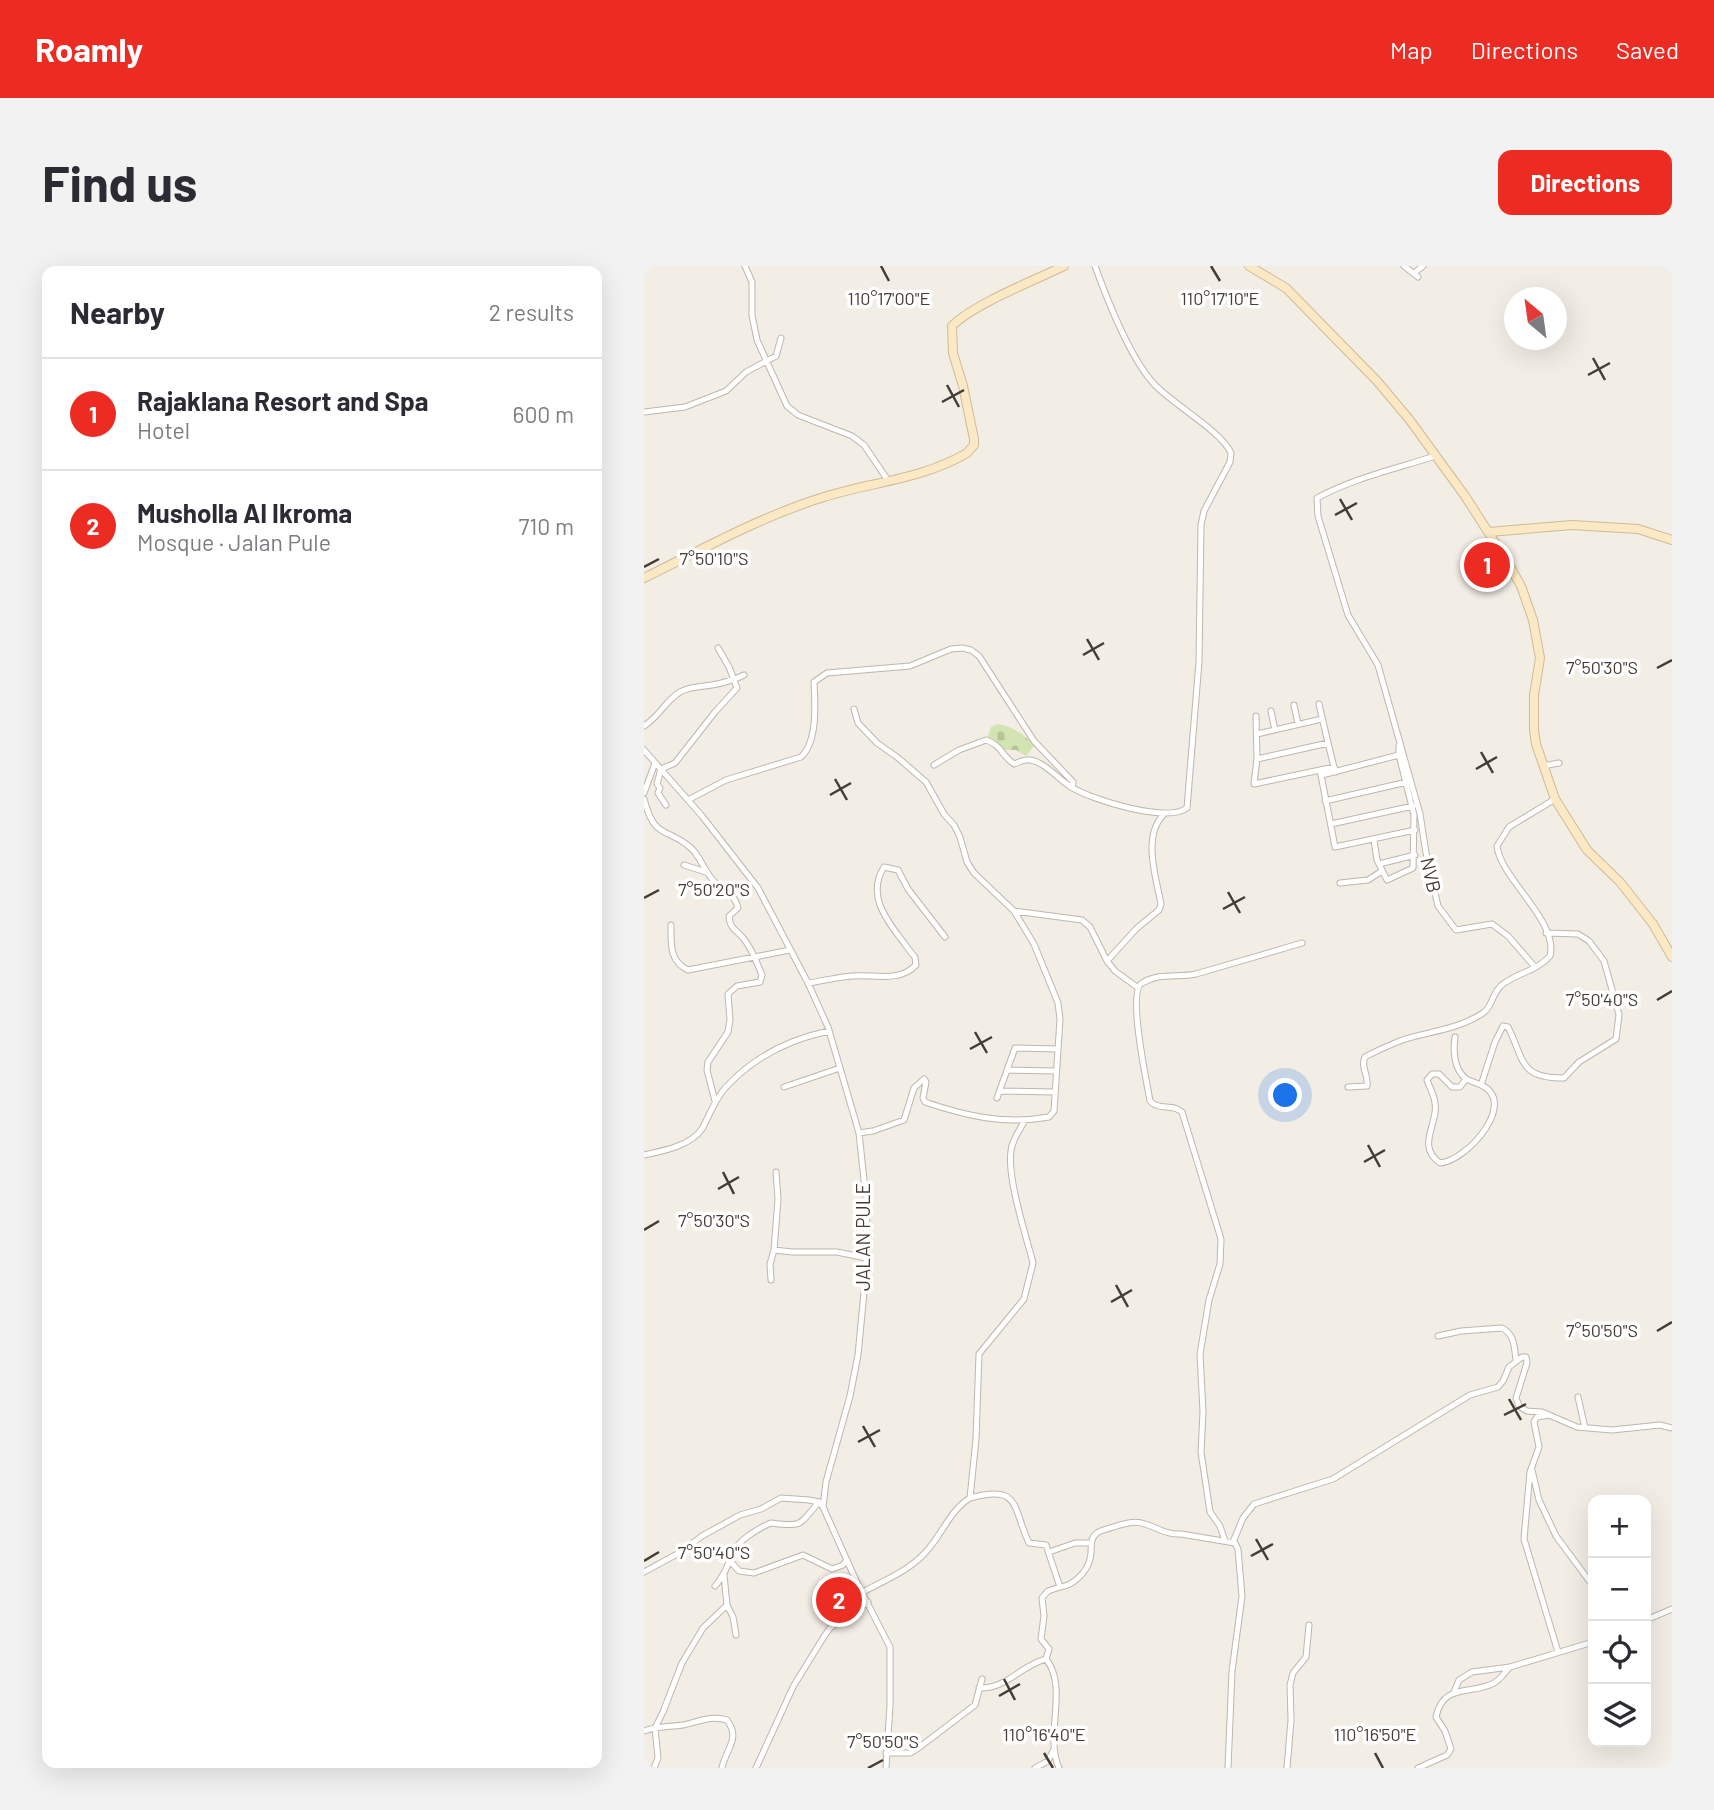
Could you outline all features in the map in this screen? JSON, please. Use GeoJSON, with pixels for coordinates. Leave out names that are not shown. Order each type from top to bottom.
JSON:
{"type":"FeatureCollection","features":[{"type":"Feature","properties":{"kind":"main road"},"geometry":{"type":"LineString","coordinates":[[644,578],[800,505],[840,492],[889,482],[958,458],[972,449],[972,423],[953,353],[952,326],[997,299],[1064,266]]}},
{"type":"Feature","properties":{"kind":"main road"},"geometry":{"type":"LineString","coordinates":[[1250,266],[1286,288],[1355,358],[1409,419],[1489,532],[1521,586],[1533,620],[1540,658],[1534,695],[1534,730],[1555,799],[1587,850],[1620,882],[1653,924],[1672,957]]}},
{"type":"Feature","properties":{"kind":"main road"},"geometry":{"type":"LineString","coordinates":[[1489,532],[1535,527],[1589,526],[1638,529],[1672,540]]}},
{"type":"Feature","properties":{"kind":"street"},"geometry":{"type":"LineString","coordinates":[[934,765],[959,750],[986,740],[1000,748],[1014,764],[1026,760],[1034,761],[1072,788],[1119,804],[1164,814],[1185,810],[1188,804],[1199,662],[1201,525],[1204,511],[1230,462],[1231,453],[1223,442],[1161,391],[1148,376],[1111,308],[1095,266]]}},
{"type":"Feature","properties":{"kind":"street"},"geometry":{"type":"LineString","coordinates":[[1404,266],[1416,275],[1423,266]]}},
{"type":"Feature","properties":{"kind":"street"},"geometry":{"type":"LineString","coordinates":[[749,268],[755,329],[786,403],[792,410],[852,436],[864,445],[889,482]]}},
{"type":"Feature","properties":{"kind":"street"},"geometry":{"type":"LineString","coordinates":[[644,412],[685,407],[726,391],[746,372],[776,356],[781,338]]}},
{"type":"Feature","properties":{"kind":"street"},"geometry":{"type":"LineString","coordinates":[[1374,839],[1379,864],[1387,880],[1413,868],[1413,806],[1399,755],[1399,739],[1378,665],[1349,615],[1318,516],[1317,498],[1356,480],[1435,456]]}},
{"type":"Feature","properties":{"kind":"street"},"geometry":{"type":"LineString","coordinates":[[688,800],[726,780],[801,757],[807,751],[812,734],[814,682],[827,673],[910,666],[951,649],[962,648],[979,656],[1034,741],[1073,782],[1072,788]]}},
{"type":"Feature","properties":{"kind":"street"},"geometry":{"type":"LineString","coordinates":[[666,805],[658,793],[660,788],[656,782],[661,769],[675,763],[737,688],[718,649]]}},
{"type":"Feature","properties":{"kind":"street"},"geometry":{"type":"LineString","coordinates":[[644,726],[657,717],[664,705],[680,692],[699,685],[709,686],[734,680],[744,675]]}},
{"type":"Feature","properties":{"kind":"street"},"geometry":{"type":"LineString","coordinates":[[1318,704],[1335,769]]}},
{"type":"Feature","properties":{"kind":"street"},"geometry":{"type":"LineString","coordinates":[[1294,705],[1298,724]]}},
{"type":"Feature","properties":{"kind":"street"},"geometry":{"type":"LineString","coordinates":[[854,709],[858,723],[877,743],[926,782],[961,837],[967,862],[974,873],[1014,911],[1034,944],[1058,1003],[1060,1019],[1054,1111],[1049,1117],[1024,1122],[983,1119],[925,1102],[924,1079],[914,1088],[904,1120],[859,1133]]}},
{"type":"Feature","properties":{"kind":"street"},"geometry":{"type":"LineString","coordinates":[[1271,711],[1275,730]]}},
{"type":"Feature","properties":{"kind":"street"},"geometry":{"type":"LineString","coordinates":[[1256,716],[1257,759],[1254,784],[1399,755]]}},
{"type":"Feature","properties":{"kind":"street"},"geometry":{"type":"LineString","coordinates":[[1257,734],[1322,719]]}},
{"type":"Feature","properties":{"kind":"street","name":"NVB"},"geometry":{"type":"LineString","coordinates":[[1399,739],[1420,814],[1438,906],[1456,930],[1492,924],[1507,936],[1535,967]]}},
{"type":"Feature","properties":{"kind":"street"},"geometry":{"type":"LineString","coordinates":[[1257,759],[1328,743]]}},
{"type":"Feature","properties":{"kind":"street","name":"JALAN PULE"},"geometry":{"type":"LineString","coordinates":[[644,750],[758,888],[808,983],[829,1031],[859,1133],[867,1208],[858,1355],[850,1396],[821,1504]]}},
{"type":"Feature","properties":{"kind":"street"},"geometry":{"type":"LineString","coordinates":[[644,793],[655,763]]}},
{"type":"Feature","properties":{"kind":"street"},"geometry":{"type":"LineString","coordinates":[[1543,766],[1559,763]]}},
{"type":"Feature","properties":{"kind":"street"},"geometry":{"type":"LineString","coordinates":[[1321,772],[1335,847],[1415,830]]}},
{"type":"Feature","properties":{"kind":"street"},"geometry":{"type":"LineString","coordinates":[[1325,801],[1407,782]]}},
{"type":"Feature","properties":{"kind":"street"},"geometry":{"type":"LineString","coordinates":[[644,799],[656,827],[692,849],[706,872],[735,897],[738,908],[729,916],[729,925],[743,937],[762,975],[762,981],[737,986],[728,994],[729,1032],[708,1062],[707,1070],[715,1101]]}},
{"type":"Feature","properties":{"kind":"street"},"geometry":{"type":"LineString","coordinates":[[1348,1087],[1367,1086],[1363,1061],[1365,1057],[1405,1040],[1456,1026],[1480,1015],[1489,1009],[1491,998],[1501,985],[1548,960],[1552,952],[1546,933],[1532,904],[1499,858],[1497,846],[1509,827],[1555,799]]}},
{"type":"Feature","properties":{"kind":"street"},"geometry":{"type":"LineString","coordinates":[[1331,824],[1413,806]]}},
{"type":"Feature","properties":{"kind":"street"},"geometry":{"type":"LineString","coordinates":[[1107,961],[1137,928],[1159,910],[1161,904],[1152,859],[1157,821],[1164,814]]}},
{"type":"Feature","properties":{"kind":"street"},"geometry":{"type":"LineString","coordinates":[[1379,864],[1415,855]]}},
{"type":"Feature","properties":{"kind":"street"},"geometry":{"type":"LineString","coordinates":[[684,865],[706,872]]}},
{"type":"Feature","properties":{"kind":"street"},"geometry":{"type":"LineString","coordinates":[[808,983],[853,975],[889,977],[905,973],[916,965],[915,957],[879,906],[878,881],[884,867],[898,870],[908,889],[945,937]]}},
{"type":"Feature","properties":{"kind":"street"},"geometry":{"type":"LineString","coordinates":[[1340,883],[1368,880],[1382,871]]}},
{"type":"Feature","properties":{"kind":"street"},"geometry":{"type":"LineString","coordinates":[[1014,911],[1082,920],[1090,927],[1115,971],[1137,987]]}},
{"type":"Feature","properties":{"kind":"street"},"geometry":{"type":"LineString","coordinates":[[671,925],[673,957],[677,964],[688,970],[790,950]]}},
{"type":"Feature","properties":{"kind":"street"},"geometry":{"type":"LineString","coordinates":[[1481,1085],[1503,1026],[1508,1027],[1518,1045],[1526,1068],[1547,1078],[1564,1078],[1579,1062],[1616,1038],[1619,1015],[1604,961],[1589,941],[1578,934],[1546,933]]}},
{"type":"Feature","properties":{"kind":"street"},"geometry":{"type":"LineString","coordinates":[[1137,987],[1168,974],[1196,974],[1302,943]]}},
{"type":"Feature","properties":{"kind":"street"},"geometry":{"type":"LineString","coordinates":[[1137,987],[1136,1013],[1150,1101],[1157,1107],[1174,1107],[1182,1112],[1221,1239],[1220,1264],[1209,1300],[1200,1354],[1203,1412],[1201,1452],[1210,1512],[1220,1526],[1225,1541]]}},
{"type":"Feature","properties":{"kind":"street"},"geometry":{"type":"LineString","coordinates":[[644,1155],[678,1146],[699,1133],[715,1101],[735,1079],[771,1052],[804,1037],[829,1031]]}},
{"type":"Feature","properties":{"kind":"street"},"geometry":{"type":"LineString","coordinates":[[1455,1037],[1454,1052],[1460,1074],[1491,1091],[1494,1099],[1492,1116],[1486,1129],[1466,1152],[1440,1163],[1428,1147],[1435,1112],[1434,1095],[1427,1080],[1433,1073],[1439,1074],[1452,1087],[1456,1087],[1464,1084],[1466,1079]]}},
{"type":"Feature","properties":{"kind":"street"},"geometry":{"type":"LineString","coordinates":[[997,1098],[1015,1048],[1058,1049]]}},
{"type":"Feature","properties":{"kind":"street"},"geometry":{"type":"LineString","coordinates":[[784,1087],[840,1068]]}},
{"type":"Feature","properties":{"kind":"street"},"geometry":{"type":"LineString","coordinates":[[1007,1070],[1055,1071]]}},
{"type":"Feature","properties":{"kind":"street"},"geometry":{"type":"LineString","coordinates":[[1001,1091],[1054,1092]]}},
{"type":"Feature","properties":{"kind":"street"},"geometry":{"type":"LineString","coordinates":[[970,1498],[976,1439],[979,1354],[1024,1299],[1032,1273],[1033,1263],[1012,1175],[1010,1154],[1012,1143],[1024,1122]]}},
{"type":"Feature","properties":{"kind":"street"},"geometry":{"type":"LineString","coordinates":[[771,1280],[770,1264],[774,1250],[778,1199],[776,1172]]}},
{"type":"Feature","properties":{"kind":"street"},"geometry":{"type":"LineString","coordinates":[[774,1250],[837,1252],[866,1258]]}},
{"type":"Feature","properties":{"kind":"street"},"geometry":{"type":"LineString","coordinates":[[1438,1336],[1461,1331],[1502,1328],[1514,1339],[1516,1360]]}},
{"type":"Feature","properties":{"kind":"street"},"geometry":{"type":"LineString","coordinates":[[1233,1542],[1243,1518],[1254,1504],[1333,1479],[1470,1395],[1498,1387],[1509,1367],[1524,1357],[1527,1360],[1516,1398],[1519,1406],[1527,1411],[1549,1415],[1585,1428],[1612,1430],[1660,1425],[1672,1428]]}},
{"type":"Feature","properties":{"kind":"street"},"geometry":{"type":"LineString","coordinates":[[1578,1397],[1585,1428]]}},
{"type":"Feature","properties":{"kind":"street"},"geometry":{"type":"LineString","coordinates":[[1549,1415],[1537,1417],[1534,1422],[1539,1447],[1532,1468],[1524,1539],[1558,1652]]}},
{"type":"Feature","properties":{"kind":"street"},"geometry":{"type":"LineString","coordinates":[[1532,1468],[1539,1500],[1556,1536],[1588,1579]]}},
{"type":"Feature","properties":{"kind":"street"},"geometry":{"type":"LineString","coordinates":[[863,1592],[925,1554],[958,1506],[970,1498],[992,1492],[1008,1497],[1018,1510],[1029,1543],[1045,1544],[1060,1587]]}},
{"type":"Feature","properties":{"kind":"street"},"geometry":{"type":"LineString","coordinates":[[644,1572],[740,1515],[779,1498],[790,1497],[821,1504]]}},
{"type":"Feature","properties":{"kind":"street"},"geometry":{"type":"LineString","coordinates":[[821,1504],[890,1647],[886,1768]]}},
{"type":"Feature","properties":{"kind":"street"},"geometry":{"type":"LineString","coordinates":[[715,1587],[724,1575],[735,1550],[744,1540],[771,1523],[785,1526],[800,1524],[821,1504]]}},
{"type":"Feature","properties":{"kind":"street"},"geometry":{"type":"LineString","coordinates":[[1046,1659],[1049,1649],[1041,1641],[1044,1616],[1042,1598],[1048,1591],[1072,1583],[1083,1572],[1090,1559],[1091,1543],[1097,1534],[1132,1522],[1147,1524],[1158,1531],[1173,1535],[1233,1542],[1238,1549],[1242,1596],[1232,1671],[1228,1768]]}},
{"type":"Feature","properties":{"kind":"street"},"geometry":{"type":"LineString","coordinates":[[1049,1552],[1075,1544],[1091,1543]]}},
{"type":"Feature","properties":{"kind":"street"},"geometry":{"type":"LineString","coordinates":[[731,1562],[739,1571],[751,1573],[803,1555],[832,1569],[843,1565],[847,1560]]}},
{"type":"Feature","properties":{"kind":"street"},"geometry":{"type":"LineString","coordinates":[[724,1575],[727,1605],[733,1617],[736,1634]]}},
{"type":"Feature","properties":{"kind":"street"},"geometry":{"type":"LineString","coordinates":[[756,1768],[793,1687],[823,1638],[830,1628],[868,1602]]}},
{"type":"Feature","properties":{"kind":"street"},"geometry":{"type":"LineString","coordinates":[[654,1768],[658,1758],[655,1728],[682,1663],[703,1628],[727,1605]]}},
{"type":"Feature","properties":{"kind":"street"},"geometry":{"type":"LineString","coordinates":[[1651,1618],[1672,1609]]}},
{"type":"Feature","properties":{"kind":"street"},"geometry":{"type":"LineString","coordinates":[[1287,1768],[1292,1720],[1290,1678],[1306,1657],[1309,1625]]}},
{"type":"Feature","properties":{"kind":"street"},"geometry":{"type":"LineString","coordinates":[[1418,1768],[1447,1755],[1451,1749],[1445,1731],[1436,1717],[1440,1705],[1454,1692],[1459,1680],[1472,1672],[1510,1667],[1588,1643]]}},
{"type":"Feature","properties":{"kind":"street"},"geometry":{"type":"LineString","coordinates":[[979,1688],[994,1688],[1046,1659]]}},
{"type":"Feature","properties":{"kind":"street"},"geometry":{"type":"LineString","coordinates":[[1046,1659],[1055,1671],[1054,1749],[1059,1768]]}},
{"type":"Feature","properties":{"kind":"street"},"geometry":{"type":"LineString","coordinates":[[1454,1692],[1495,1683],[1510,1667]]}},
{"type":"Feature","properties":{"kind":"street"},"geometry":{"type":"LineString","coordinates":[[886,1753],[917,1749],[975,1705],[982,1679]]}},
{"type":"Feature","properties":{"kind":"street"},"geometry":{"type":"LineString","coordinates":[[644,1731],[662,1725],[687,1724],[715,1717],[727,1720],[734,1737],[722,1768]]}},
{"type":"Feature","properties":{"kind":"street"},"geometry":{"type":"LineString","coordinates":[[1035,1768],[1048,1761],[1054,1749]]}},
{"type":"Feature","properties":{"kind":"green space"},"geometry":{"type":"Polygon","coordinates":[[[998,724],[1013,729],[1031,742],[1034,746],[1026,756],[1016,750],[999,750],[988,737],[991,727],[998,724]]]}},
{"type":"Feature","properties":{"kind":"place","name":"Rajaklana Resort and Spa"},"geometry":{"type":"Point","coordinates":[1487,565]}},
{"type":"Feature","properties":{"kind":"place","name":"Musholla Al Ikroma"},"geometry":{"type":"Point","coordinates":[839,1600]}}]}
